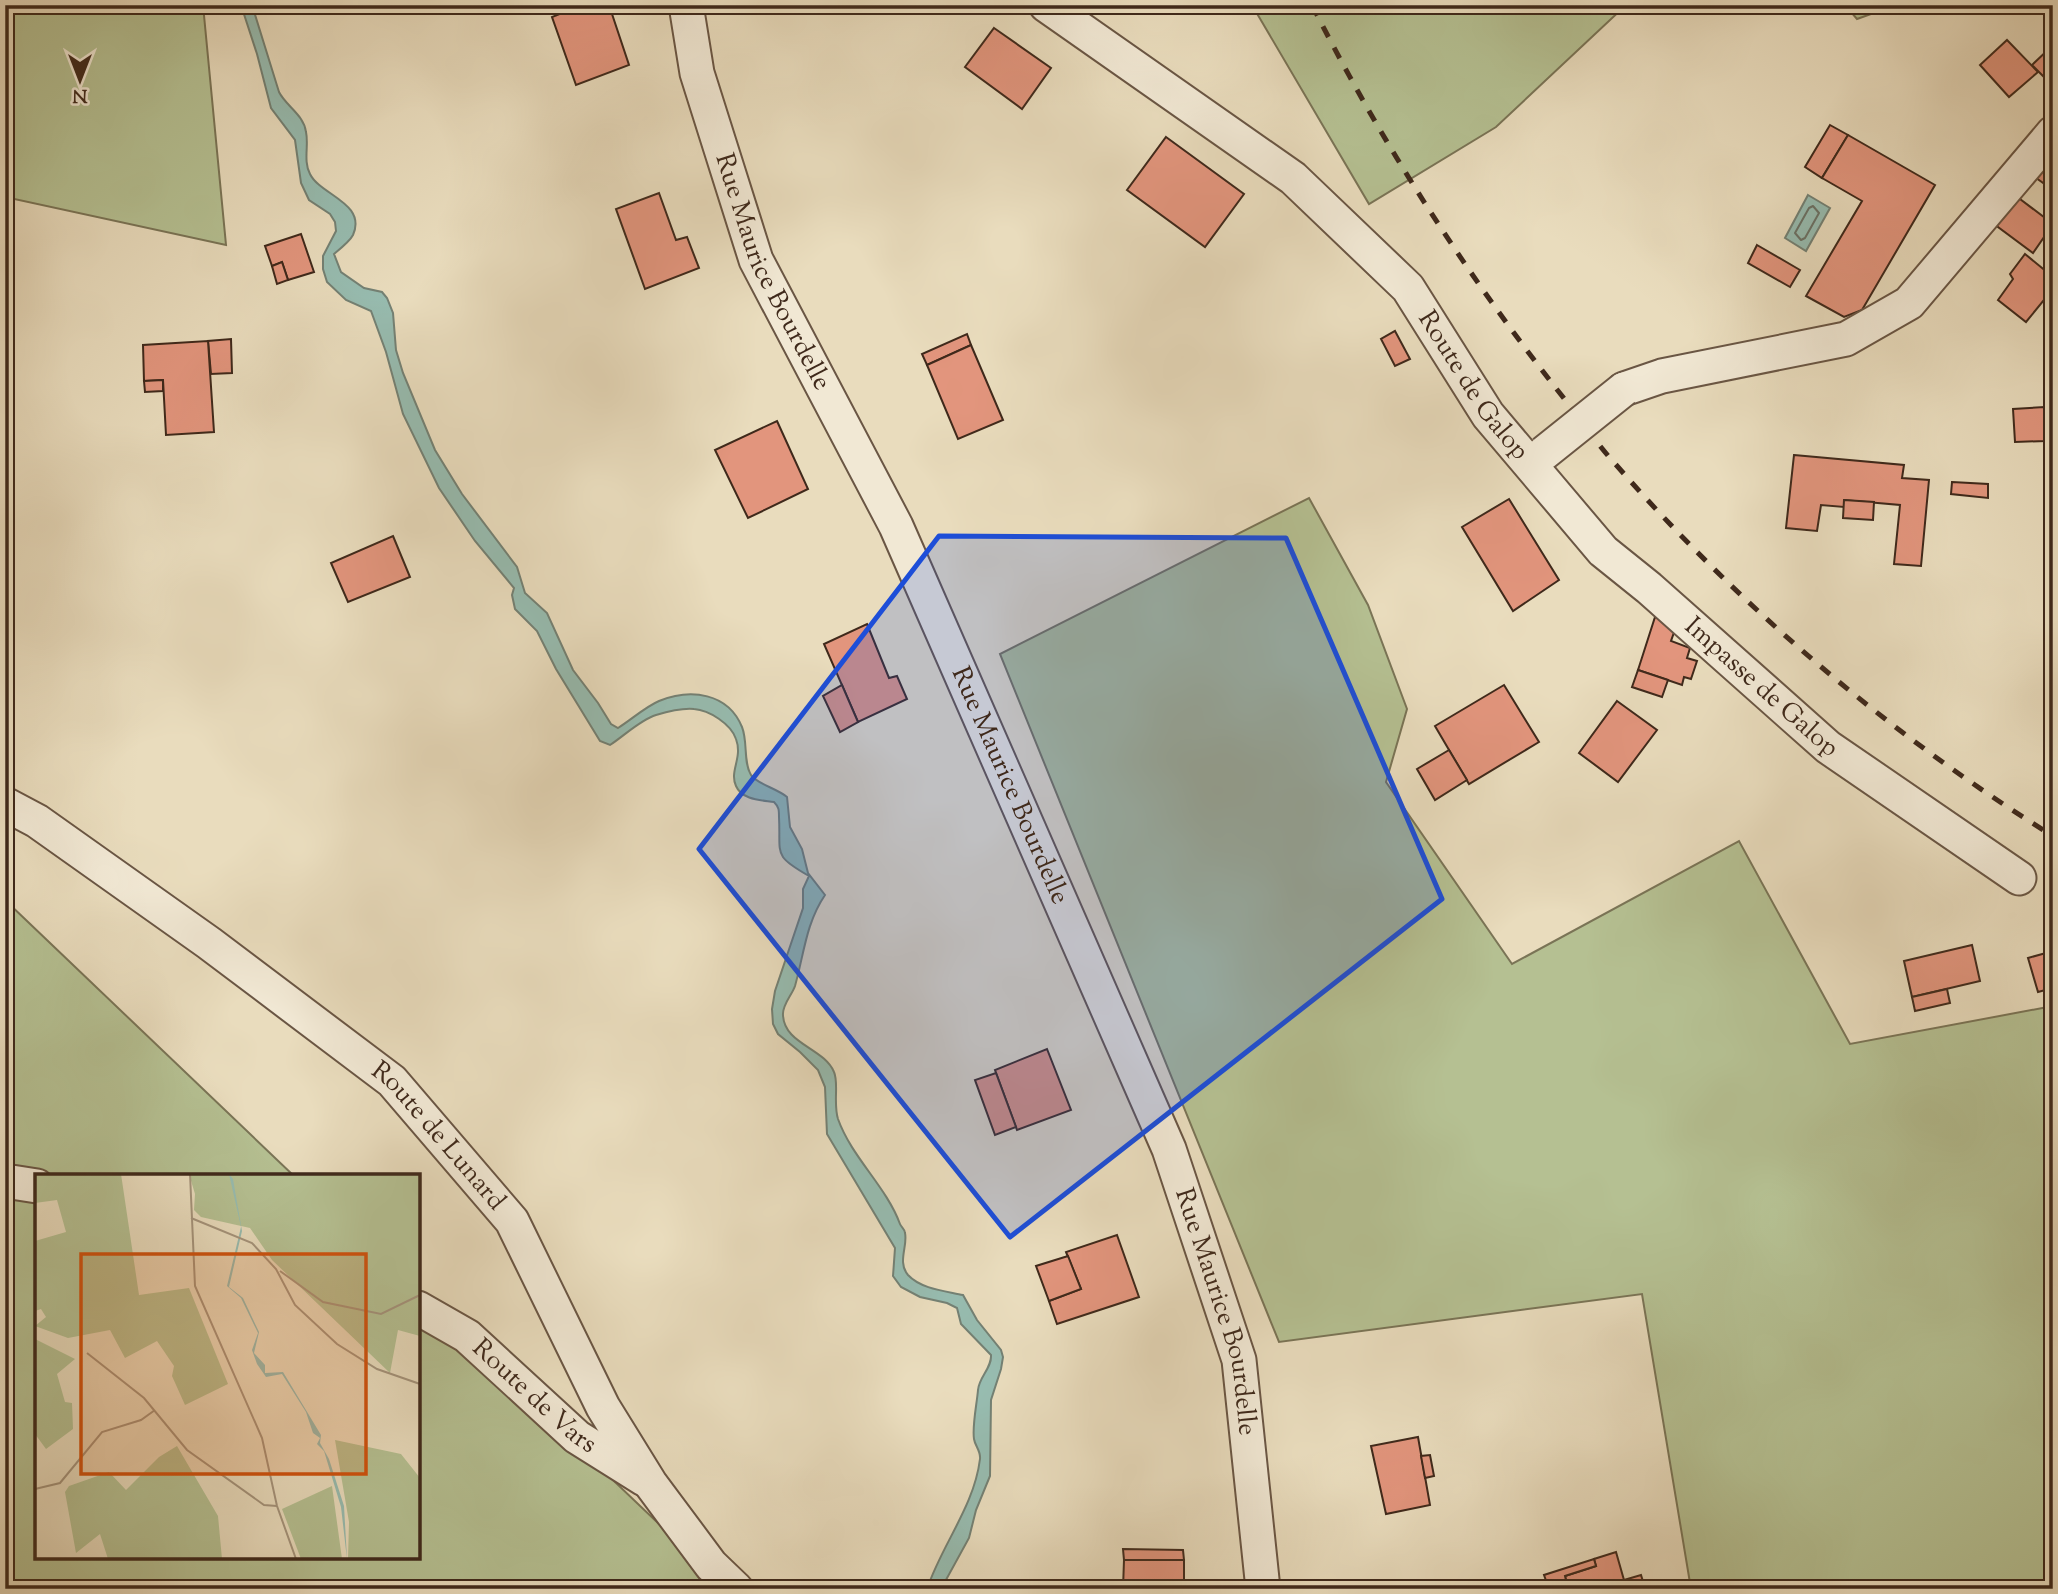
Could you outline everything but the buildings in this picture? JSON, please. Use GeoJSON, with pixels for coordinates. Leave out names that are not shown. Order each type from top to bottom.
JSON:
{"type":"FeatureCollection","features":[{"type":"Feature","properties":{"kind":"street","name":"Rue Maurice Bourdelle"},"geometry":{"type":"LineString","coordinates":[[686,5],[696,73],[756,260],[896,526],[1169,1149],[1239,1360],[1263,1589]]}},
{"type":"Feature","properties":{"kind":"street","name":"Route de Galop"},"geometry":{"type":"LineString","coordinates":[[1046,5],[1293,178],[1408,288],[1488,415],[1536,459],[1624,389],[1662,376],[1846,339],[1909,303],[2053,133]]}},
{"type":"Feature","properties":{"kind":"street","name":"Impasse de Galop"},"geometry":{"type":"LineString","coordinates":[[1536,459],[1603,551],[1649,588],[1828,747],[2019,878]]}},
{"type":"Feature","properties":{"kind":"street","name":"Route de Lunard"},"geometry":{"type":"LineString","coordinates":[[5,804],[37,821],[198,935],[392,1082],[512,1221],[603,1406],[650,1483],[711,1565],[737,1589]]}},
{"type":"Feature","properties":{"kind":"street"},"geometry":{"type":"LineString","coordinates":[[5,1181],[35,1186]]}},
{"type":"Feature","properties":{"kind":"street","name":"Route de Vars"},"geometry":{"type":"LineString","coordinates":[[420,1309],[467,1336],[577,1437],[650,1483]]}},
{"type":"Feature","properties":{"kind":"highlighted area"},"geometry":{"type":"Polygon","coordinates":[[[939,536],[1286,538],[1442,899],[1010,1237],[699,849],[939,536]]]}},
{"type":"Feature","properties":{"kind":"green space"},"geometry":{"type":"Polygon","coordinates":[[[5,5],[203,5],[226,245],[5,197],[5,5]]]}},
{"type":"Feature","properties":{"kind":"green space"},"geometry":{"type":"Polygon","coordinates":[[[1252,5],[1626,5],[1496,127],[1369,204],[1252,5]]]}},
{"type":"Feature","properties":{"kind":"green space"},"geometry":{"type":"Polygon","coordinates":[[[1845,5],[1896,5],[1857,19],[1845,5]]]}},
{"type":"Feature","properties":{"kind":"green space"},"geometry":{"type":"Polygon","coordinates":[[[1309,498],[1368,605],[1407,709],[1386,782],[1512,964],[1739,841],[1850,1044],[2053,1006],[2053,1589],[1691,1589],[1642,1294],[1279,1342],[1000,654],[1309,498]]]}},
{"type":"Feature","properties":{"kind":"green space"},"geometry":{"type":"Polygon","coordinates":[[[5,900],[292,1174],[35,1174],[35,1559],[420,1559],[420,1296],[681,1545],[705,1589],[5,1589],[5,900]]]}},
{"type":"Feature","properties":{"kind":"water"},"geometry":{"type":"Polygon","coordinates":[[[241,5],[252,5],[279,92],[305,126],[310,174],[354,215],[356,224],[353,235],[334,254],[341,272],[364,288],[382,292],[387,298],[393,313],[396,350],[403,373],[435,450],[462,494],[517,567],[525,593],[547,613],[573,670],[611,724],[618,728],[659,701],[671,697],[696,695],[718,700],[736,716],[742,727],[747,764],[753,778],[787,797],[790,827],[802,849],[808,873],[825,895],[806,939],[795,986],[784,1008],[785,1025],[790,1033],[822,1057],[834,1072],[838,1119],[852,1147],[886,1197],[904,1230],[906,1238],[903,1265],[908,1275],[926,1286],[963,1295],[977,1320],[1001,1350],[1003,1357],[991,1400],[990,1476],[976,1510],[969,1538],[941,1589],[927,1589],[977,1477],[980,1456],[974,1439],[975,1414],[979,1385],[990,1364],[991,1355],[961,1324],[957,1308],[920,1297],[901,1287],[893,1276],[895,1248],[827,1134],[825,1087],[818,1070],[778,1034],[773,1024],[775,991],[803,908],[803,889],[809,876],[789,863],[781,853],[779,810],[776,804],[747,797],[736,786],[734,775],[738,746],[733,733],[719,719],[700,710],[675,710],[644,721],[610,745],[600,741],[556,669],[537,631],[515,609],[512,595],[514,588],[475,541],[439,488],[403,414],[386,352],[371,311],[346,300],[327,282],[323,256],[336,231],[335,222],[330,214],[309,200],[301,183],[295,140],[271,108],[241,5]]]}},
{"type":"Feature","properties":{"kind":"water"},"geometry":{"type":"Polygon","coordinates":[[[1808,195],[1830,208],[1806,251],[1785,238],[1808,195]]]}},
{"type":"Feature","properties":{"kind":"railway"},"geometry":{"type":"LineString","coordinates":[[1312,5],[1394,154],[1455,249],[1521,342],[1618,467],[1716,571],[1822,668],[1935,757],[2053,836]]}}]}
